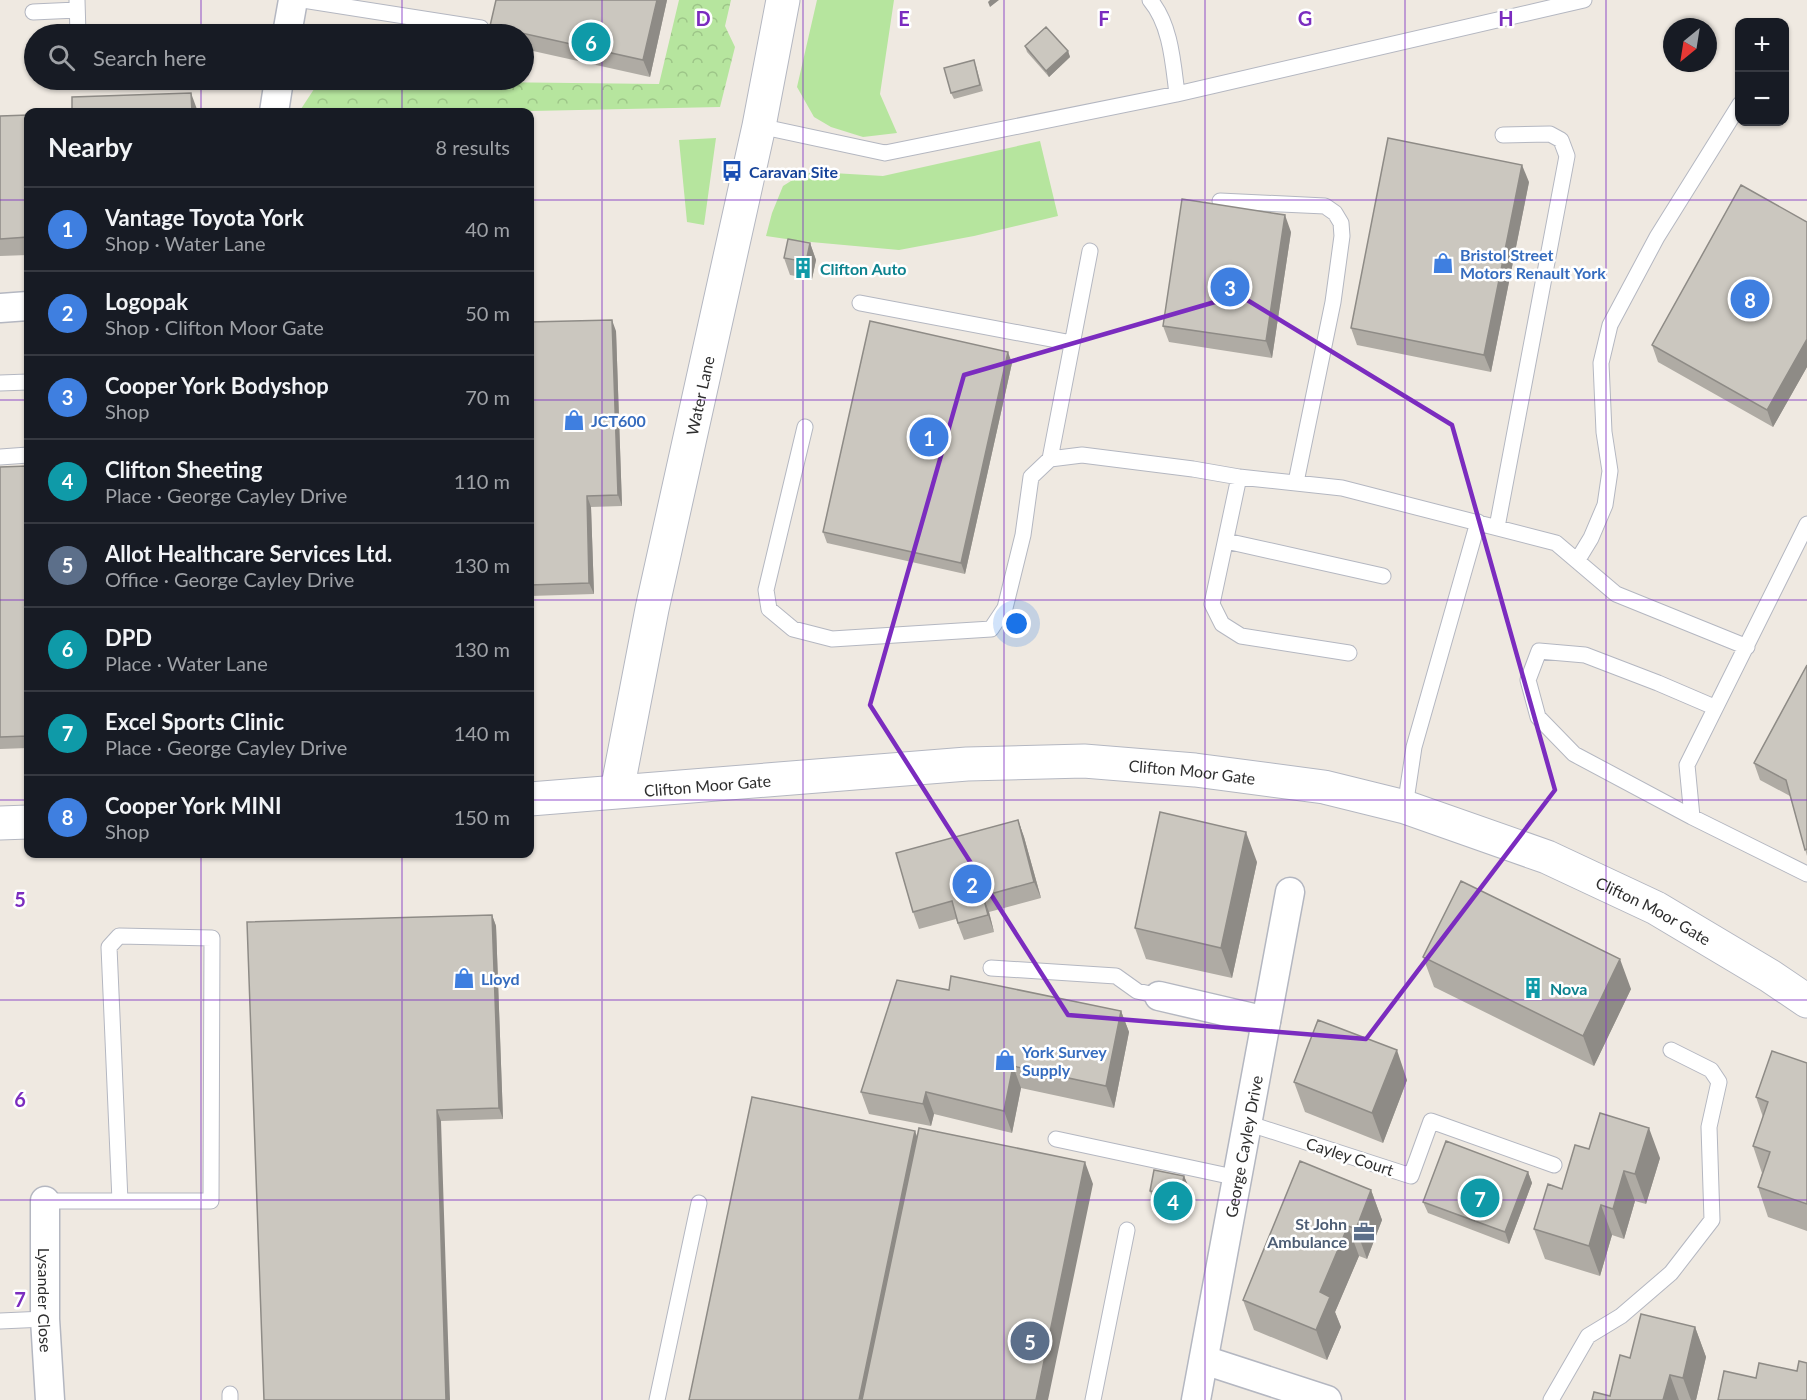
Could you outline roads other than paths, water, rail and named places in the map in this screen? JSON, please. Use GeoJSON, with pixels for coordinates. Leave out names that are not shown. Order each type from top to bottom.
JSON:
{"type":"FeatureCollection","features":[{"type":"Feature","properties":{"kind":"street"},"geometry":{"type":"LineString","coordinates":[[289,24],[293,0]]}},
{"type":"Feature","properties":{"kind":"street","name":"Water Lane"},"geometry":{"type":"LineString","coordinates":[[617,791],[652,609],[759,126],[783,0]]}},
{"type":"Feature","properties":{"kind":"street"},"geometry":{"type":"LineString","coordinates":[[275,108],[277,90]]}},
{"type":"Feature","properties":{"kind":"street"},"geometry":{"type":"LineString","coordinates":[[0,308],[24,306]]}},
{"type":"Feature","properties":{"kind":"street","name":"Clifton Moor Gate"},"geometry":{"type":"LineString","coordinates":[[534,799],[966,764],[1084,761],[1195,770],[1324,787],[1405,807],[1547,857],[1656,908],[1770,976],[1807,1001]]}},
{"type":"Feature","properties":{"kind":"street"},"geometry":{"type":"LineString","coordinates":[[0,823],[24,822]]}},
{"type":"Feature","properties":{"kind":"street","name":"George Cayley Drive"},"geometry":{"type":"LineString","coordinates":[[1196,1400],[1290,892]]}},
{"type":"Feature","properties":{"kind":"street"},"geometry":{"type":"LineString","coordinates":[[1159,996],[1266,1021]]}},
{"type":"Feature","properties":{"kind":"street","name":"Lysander Close"},"geometry":{"type":"LineString","coordinates":[[45,1201],[45,1320],[50,1400]]}},
{"type":"Feature","properties":{"kind":"street"},"geometry":{"type":"LineString","coordinates":[[1204,1360],[1327,1400]]}},
{"type":"Feature","properties":{"kind":"lane"},"geometry":{"type":"LineString","coordinates":[[303,0],[368,5],[461,24]]}},
{"type":"Feature","properties":{"kind":"lane"},"geometry":{"type":"LineString","coordinates":[[1150,0],[1158,10],[1171,51],[1177,94]]}},
{"type":"Feature","properties":{"kind":"lane"},"geometry":{"type":"LineString","coordinates":[[759,126],[885,153],[1177,94],[1584,0]]}},
{"type":"Feature","properties":{"kind":"lane"},"geometry":{"type":"LineString","coordinates":[[33,12],[77,5],[78,24]]}},
{"type":"Feature","properties":{"kind":"lane"},"geometry":{"type":"LineString","coordinates":[[1577,561],[1591,538],[1605,505],[1610,471],[1604,432],[1601,363],[1610,325],[1657,237],[1735,112]]}},
{"type":"Feature","properties":{"kind":"lane"},"geometry":{"type":"LineString","coordinates":[[1497,527],[1567,156],[1561,140],[1550,134],[1503,135]]}},
{"type":"Feature","properties":{"kind":"lane"},"geometry":{"type":"LineString","coordinates":[[1220,201],[1325,206],[1335,213],[1341,223],[1342,236],[1333,302],[1296,482]]}},
{"type":"Feature","properties":{"kind":"lane"},"geometry":{"type":"LineString","coordinates":[[805,427],[766,590],[769,609],[793,629],[832,639],[991,629],[1005,608],[1023,535],[1031,477],[1050,459],[1090,251]]}},
{"type":"Feature","properties":{"kind":"lane"},"geometry":{"type":"LineString","coordinates":[[860,303],[1072,343]]}},
{"type":"Feature","properties":{"kind":"lane"},"geometry":{"type":"LineString","coordinates":[[0,383],[24,382]]}},
{"type":"Feature","properties":{"kind":"lane"},"geometry":{"type":"LineString","coordinates":[[0,457],[24,455]]}},
{"type":"Feature","properties":{"kind":"lane"},"geometry":{"type":"LineString","coordinates":[[1050,459],[1082,455],[1239,477],[1342,488],[1497,527],[1556,543],[1616,594],[1746,647]]}},
{"type":"Feature","properties":{"kind":"lane"},"geometry":{"type":"LineString","coordinates":[[1239,477],[1212,604],[1222,624],[1241,636],[1349,653]]}},
{"type":"Feature","properties":{"kind":"lane"},"geometry":{"type":"LineString","coordinates":[[1405,807],[1414,747],[1478,522]]}},
{"type":"Feature","properties":{"kind":"lane"},"geometry":{"type":"LineString","coordinates":[[1692,817],[1687,765],[1807,524]]}},
{"type":"Feature","properties":{"kind":"lane"},"geometry":{"type":"LineString","coordinates":[[1226,541],[1383,576]]}},
{"type":"Feature","properties":{"kind":"lane"},"geometry":{"type":"LineString","coordinates":[[1714,707],[1585,655],[1539,651],[1528,680],[1538,717],[1574,754],[1692,817],[1807,874]]}},
{"type":"Feature","properties":{"kind":"lane"},"geometry":{"type":"LineString","coordinates":[[45,1201],[120,1201],[211,1201],[212,938],[119,936],[109,947],[120,1201]]}},
{"type":"Feature","properties":{"kind":"lane"},"geometry":{"type":"LineString","coordinates":[[991,968],[1116,976],[1137,992],[1159,996]]}},
{"type":"Feature","properties":{"kind":"lane"},"geometry":{"type":"LineString","coordinates":[[1551,1400],[1588,1336],[1621,1316],[1671,1273],[1712,1220],[1709,1127],[1719,1082],[1711,1070],[1671,1050]]}},
{"type":"Feature","properties":{"kind":"lane","name":"Cayley Court"},"geometry":{"type":"LineString","coordinates":[[1247,1123],[1411,1176],[1431,1121],[1554,1165]]}},
{"type":"Feature","properties":{"kind":"lane"},"geometry":{"type":"LineString","coordinates":[[1056,1139],[1238,1178]]}},
{"type":"Feature","properties":{"kind":"lane"},"geometry":{"type":"LineString","coordinates":[[657,1400],[699,1203]]}},
{"type":"Feature","properties":{"kind":"lane"},"geometry":{"type":"LineString","coordinates":[[1093,1400],[1127,1230]]}},
{"type":"Feature","properties":{"kind":"lane"},"geometry":{"type":"LineString","coordinates":[[0,1321],[45,1320]]}},
{"type":"Feature","properties":{"kind":"place","name":"DPD"},"geometry":{"type":"Point","coordinates":[591,42]}},
{"type":"Feature","properties":{"kind":"place","name":"Caravan Site"},"geometry":{"type":"Point","coordinates":[732,171]}},
{"type":"Feature","properties":{"kind":"place","name":"Bristol Street Motors Renault York"},"geometry":{"type":"Point","coordinates":[1443,263]}},
{"type":"Feature","properties":{"kind":"place","name":"Clifton Auto"},"geometry":{"type":"Point","coordinates":[803,268]}},
{"type":"Feature","properties":{"kind":"place","name":"Cooper York Bodyshop"},"geometry":{"type":"Point","coordinates":[1230,287]}},
{"type":"Feature","properties":{"kind":"place","name":"Cooper York MINI"},"geometry":{"type":"Point","coordinates":[1750,299]}},
{"type":"Feature","properties":{"kind":"place","name":"JCT600"},"geometry":{"type":"Point","coordinates":[574,420]}},
{"type":"Feature","properties":{"kind":"place","name":"Vantage Toyota York"},"geometry":{"type":"Point","coordinates":[929,437]}},
{"type":"Feature","properties":{"kind":"place","name":"Logopak"},"geometry":{"type":"Point","coordinates":[972,884]}},
{"type":"Feature","properties":{"kind":"place","name":"Lloyd"},"geometry":{"type":"Point","coordinates":[464,978]}},
{"type":"Feature","properties":{"kind":"place","name":"Nova"},"geometry":{"type":"Point","coordinates":[1533,988]}},
{"type":"Feature","properties":{"kind":"place","name":"York Survey Supply"},"geometry":{"type":"Point","coordinates":[1005,1060]}},
{"type":"Feature","properties":{"kind":"place","name":"Excel Sports Clinic"},"geometry":{"type":"Point","coordinates":[1480,1198]}},
{"type":"Feature","properties":{"kind":"place","name":"Clifton Sheeting"},"geometry":{"type":"Point","coordinates":[1173,1201]}},
{"type":"Feature","properties":{"kind":"place","name":"St John Ambulance"},"geometry":{"type":"Point","coordinates":[1364,1232]}},
{"type":"Feature","properties":{"kind":"place","name":"Allot Healthcare Services Ltd."},"geometry":{"type":"Point","coordinates":[1030,1341]}}]}
